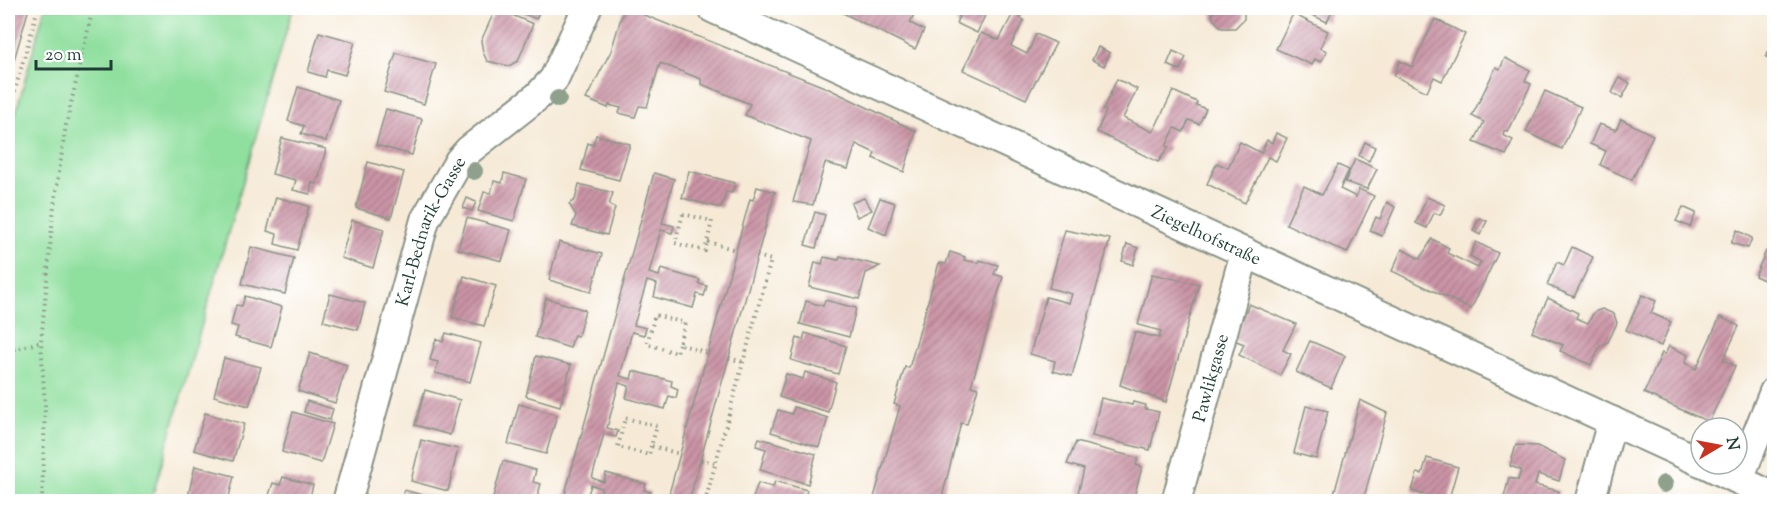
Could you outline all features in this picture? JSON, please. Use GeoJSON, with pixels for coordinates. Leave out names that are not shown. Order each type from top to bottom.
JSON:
{"type":"FeatureCollection","features":[{"type":"Feature","properties":{"kind":"street","name":"Karl-Bednarik-Gasse"},"geometry":{"type":"LineString","coordinates":[[347,501],[425,220],[459,161],[469,150],[538,96],[554,79],[586,8]]}},
{"type":"Feature","properties":{"kind":"street","name":"Ziegelhofstraße"},"geometry":{"type":"LineString","coordinates":[[712,8],[1689,456]]}},
{"type":"Feature","properties":{"kind":"street","name":"Pawlikgasse"},"geometry":{"type":"LineString","coordinates":[[1176,501],[1245,252]]}},
{"type":"Feature","properties":{"kind":"street"},"geometry":{"type":"LineString","coordinates":[[1739,479],[1774,392]]}},
{"type":"Feature","properties":{"kind":"street"},"geometry":{"type":"LineString","coordinates":[[1590,501],[1612,421]]}},
{"type":"Feature","properties":{"kind":"street"},"geometry":{"type":"LineString","coordinates":[[1732,476],[1774,497]]}},
{"type":"Feature","properties":{"kind":"path"},"geometry":{"type":"LineString","coordinates":[[8,115],[38,8]]}},
{"type":"Feature","properties":{"kind":"path"},"geometry":{"type":"LineString","coordinates":[[42,501],[45,406],[40,342],[54,206],[66,125],[93,8]]}},
{"type":"Feature","properties":{"kind":"path"},"geometry":{"type":"LineString","coordinates":[[683,214],[712,221],[708,242],[705,251],[675,243],[683,214]]}},
{"type":"Feature","properties":{"kind":"path"},"geometry":{"type":"LineString","coordinates":[[708,242],[736,250]]}},
{"type":"Feature","properties":{"kind":"path"},"geometry":{"type":"LineString","coordinates":[[705,501],[771,260],[757,256]]}},
{"type":"Feature","properties":{"kind":"path"},"geometry":{"type":"LineString","coordinates":[[655,315],[685,323],[679,345],[677,353],[647,344],[655,315]]}},
{"type":"Feature","properties":{"kind":"path"},"geometry":{"type":"LineString","coordinates":[[8,351],[40,342]]}},
{"type":"Feature","properties":{"kind":"path"},"geometry":{"type":"LineString","coordinates":[[679,345],[708,352]]}},
{"type":"Feature","properties":{"kind":"path"},"geometry":{"type":"LineString","coordinates":[[729,358],[743,362]]}},
{"type":"Feature","properties":{"kind":"path"},"geometry":{"type":"LineString","coordinates":[[625,418],[657,426],[651,446],[649,455],[618,447],[625,418]]}},
{"type":"Feature","properties":{"kind":"path"},"geometry":{"type":"LineString","coordinates":[[651,446],[680,454]]}},
{"type":"Feature","properties":{"kind":"path"},"geometry":{"type":"LineString","coordinates":[[701,460],[715,463]]}},
{"type":"Feature","properties":{"kind":"green space"},"geometry":{"type":"Polygon","coordinates":[[[45,8],[293,8],[151,501],[8,501],[8,141],[45,8]]]}},
{"type":"Feature","properties":{"kind":"building"},"geometry":{"type":"Polygon","coordinates":[[[8,8],[29,8],[8,81],[8,8]]]}},
{"type":"Feature","properties":{"kind":"building"},"geometry":{"type":"Polygon","coordinates":[[[496,8],[533,24],[518,61],[509,66],[487,61],[483,52],[481,41],[496,8]]]}},
{"type":"Feature","properties":{"kind":"building"},"geometry":{"type":"Polygon","coordinates":[[[511,8],[541,8],[536,19],[511,8]]]}},
{"type":"Feature","properties":{"kind":"building"},"geometry":{"type":"Polygon","coordinates":[[[624,8],[643,9],[644,15],[827,88],[916,131],[904,172],[873,158],[875,153],[856,144],[848,169],[825,163],[813,205],[793,202],[811,141],[745,115],[750,104],[701,84],[701,79],[660,63],[647,107],[639,106],[635,117],[619,113],[621,108],[609,105],[608,108],[586,99],[611,51],[624,8]]]}},
{"type":"Feature","properties":{"kind":"building"},"geometry":{"type":"Polygon","coordinates":[[[833,8],[917,8],[910,23],[924,30],[915,49],[833,8]]]}},
{"type":"Feature","properties":{"kind":"building"},"geometry":{"type":"Polygon","coordinates":[[[963,8],[980,8],[987,11],[977,33],[956,23],[963,8]]]}},
{"type":"Feature","properties":{"kind":"building"},"geometry":{"type":"Polygon","coordinates":[[[1016,8],[1024,8],[1020,18],[1024,20],[1011,46],[1027,54],[1036,34],[1056,43],[1026,99],[963,70],[981,33],[999,40],[1016,8]]]}},
{"type":"Feature","properties":{"kind":"building"},"geometry":{"type":"Polygon","coordinates":[[[1212,8],[1244,8],[1244,19],[1235,28],[1222,28],[1213,19],[1212,8]]]}},
{"type":"Feature","properties":{"kind":"building"},"geometry":{"type":"Polygon","coordinates":[[[1297,8],[1333,8],[1327,22],[1297,8]]]}},
{"type":"Feature","properties":{"kind":"building"},"geometry":{"type":"Polygon","coordinates":[[[1293,14],[1328,31],[1320,48],[1327,51],[1321,62],[1315,59],[1312,65],[1276,49],[1293,14]]]}},
{"type":"Feature","properties":{"kind":"building"},"geometry":{"type":"Polygon","coordinates":[[[1435,19],[1465,34],[1442,81],[1434,77],[1427,92],[1394,76],[1400,61],[1412,67],[1435,19]]]}},
{"type":"Feature","properties":{"kind":"building"},"geometry":{"type":"Polygon","coordinates":[[[319,32],[355,42],[345,75],[327,70],[325,77],[308,72],[319,32]]]}},
{"type":"Feature","properties":{"kind":"building"},"geometry":{"type":"Polygon","coordinates":[[[1774,37],[1774,60],[1766,57],[1774,37]]]}},
{"type":"Feature","properties":{"kind":"building"},"geometry":{"type":"Polygon","coordinates":[[[1098,47],[1110,53],[1104,66],[1092,60],[1098,47]]]}},
{"type":"Feature","properties":{"kind":"building"},"geometry":{"type":"Polygon","coordinates":[[[1173,51],[1186,57],[1180,70],[1167,65],[1173,51]]]}},
{"type":"Feature","properties":{"kind":"building"},"geometry":{"type":"Polygon","coordinates":[[[396,53],[436,64],[424,104],[384,92],[396,53]]]}},
{"type":"Feature","properties":{"kind":"building"},"geometry":{"type":"Polygon","coordinates":[[[1505,58],[1530,70],[1525,81],[1531,84],[1508,132],[1504,131],[1503,135],[1513,140],[1506,155],[1474,142],[1484,122],[1472,116],[1496,67],[1500,69],[1505,58]]]}},
{"type":"Feature","properties":{"kind":"building"},"geometry":{"type":"Polygon","coordinates":[[[1619,78],[1630,83],[1622,98],[1612,93],[1619,78]]]}},
{"type":"Feature","properties":{"kind":"building"},"geometry":{"type":"Polygon","coordinates":[[[1117,79],[1137,89],[1123,118],[1153,132],[1173,91],[1197,102],[1196,105],[1206,109],[1199,124],[1189,120],[1183,132],[1175,128],[1166,146],[1169,147],[1158,162],[1097,132],[1106,111],[1103,110],[1117,79]]]}},
{"type":"Feature","properties":{"kind":"building"},"geometry":{"type":"Polygon","coordinates":[[[298,87],[339,100],[326,141],[301,134],[304,126],[288,121],[298,87]]]}},
{"type":"Feature","properties":{"kind":"building"},"geometry":{"type":"Polygon","coordinates":[[[1545,91],[1581,107],[1562,149],[1526,132],[1545,91]]]}},
{"type":"Feature","properties":{"kind":"building"},"geometry":{"type":"Polygon","coordinates":[[[386,109],[422,119],[412,155],[376,145],[386,109]]]}},
{"type":"Feature","properties":{"kind":"building"},"geometry":{"type":"Polygon","coordinates":[[[1621,119],[1653,135],[1632,180],[1600,165],[1606,151],[1590,144],[1599,124],[1616,130],[1621,119]]]}},
{"type":"Feature","properties":{"kind":"building"},"geometry":{"type":"Polygon","coordinates":[[[1276,133],[1287,138],[1276,161],[1268,157],[1245,203],[1207,184],[1217,163],[1228,168],[1240,142],[1261,153],[1267,140],[1272,143],[1276,133]]]}},
{"type":"Feature","properties":{"kind":"building"},"geometry":{"type":"Polygon","coordinates":[[[596,135],[630,144],[619,180],[581,170],[588,143],[593,145],[596,135]]]}},
{"type":"Feature","properties":{"kind":"building"},"geometry":{"type":"Polygon","coordinates":[[[282,138],[326,149],[317,184],[312,183],[310,194],[293,190],[296,180],[272,174],[282,138]]]}},
{"type":"Feature","properties":{"kind":"building"},"geometry":{"type":"Polygon","coordinates":[[[1365,142],[1375,147],[1369,161],[1359,156],[1365,142]]]}},
{"type":"Feature","properties":{"kind":"building"},"geometry":{"type":"Polygon","coordinates":[[[1355,159],[1377,169],[1367,189],[1345,182],[1355,159]]]}},
{"type":"Feature","properties":{"kind":"building"},"geometry":{"type":"Polygon","coordinates":[[[368,162],[404,172],[391,218],[356,208],[368,162]]]}},
{"type":"Feature","properties":{"kind":"building"},"geometry":{"type":"Polygon","coordinates":[[[1338,165],[1349,170],[1340,189],[1356,197],[1359,189],[1374,196],[1347,253],[1286,224],[1304,186],[1322,195],[1338,165]]]}},
{"type":"Feature","properties":{"kind":"building"},"geometry":{"type":"Polygon","coordinates":[[[689,171],[735,183],[732,193],[726,192],[721,208],[682,198],[689,171]]]}},
{"type":"Feature","properties":{"kind":"building"},"geometry":{"type":"Polygon","coordinates":[[[504,173],[526,179],[514,221],[478,211],[484,192],[491,193],[494,181],[502,183],[504,173]]]}},
{"type":"Feature","properties":{"kind":"building"},"geometry":{"type":"Polygon","coordinates":[[[654,173],[674,179],[662,223],[674,226],[672,233],[661,230],[649,273],[659,276],[661,269],[700,280],[699,284],[707,286],[704,296],[697,294],[693,308],[654,297],[657,284],[647,281],[634,325],[646,328],[644,335],[632,332],[620,376],[631,379],[633,371],[672,381],[671,386],[678,389],[676,398],[669,396],[665,409],[626,398],[629,386],[619,383],[607,428],[618,431],[616,437],[604,434],[592,478],[604,482],[606,473],[646,484],[644,490],[651,492],[648,500],[642,498],[641,501],[603,501],[599,500],[602,488],[591,485],[586,501],[563,501],[654,173]]]}},
{"type":"Feature","properties":{"kind":"building"},"geometry":{"type":"Polygon","coordinates":[[[579,184],[613,193],[609,205],[615,208],[607,235],[572,226],[576,215],[569,204],[575,200],[579,184]]]}},
{"type":"Feature","properties":{"kind":"building"},"geometry":{"type":"Polygon","coordinates":[[[757,187],[775,192],[689,501],[667,501],[750,199],[753,200],[757,187]]]}},
{"type":"Feature","properties":{"kind":"building"},"geometry":{"type":"Polygon","coordinates":[[[276,197],[309,206],[297,250],[275,244],[277,234],[267,231],[276,197]]]}},
{"type":"Feature","properties":{"kind":"building"},"geometry":{"type":"Polygon","coordinates":[[[1427,197],[1445,205],[1440,215],[1434,213],[1427,228],[1416,223],[1427,197]]]}},
{"type":"Feature","properties":{"kind":"building"},"geometry":{"type":"Polygon","coordinates":[[[467,198],[476,202],[472,211],[463,208],[467,198]]]}},
{"type":"Feature","properties":{"kind":"building"},"geometry":{"type":"Polygon","coordinates":[[[864,198],[872,210],[857,217],[851,203],[864,198]]]}},
{"type":"Feature","properties":{"kind":"building"},"geometry":{"type":"Polygon","coordinates":[[[880,198],[895,203],[886,235],[868,227],[880,198]]]}},
{"type":"Feature","properties":{"kind":"building"},"geometry":{"type":"Polygon","coordinates":[[[1387,202],[1395,207],[1382,236],[1370,231],[1376,217],[1380,219],[1387,202]]]}},
{"type":"Feature","properties":{"kind":"building"},"geometry":{"type":"Polygon","coordinates":[[[1683,207],[1696,213],[1690,227],[1676,221],[1683,207]]]}},
{"type":"Feature","properties":{"kind":"building"},"geometry":{"type":"Polygon","coordinates":[[[815,212],[825,215],[816,248],[805,245],[815,212]]]}},
{"type":"Feature","properties":{"kind":"building"},"geometry":{"type":"Polygon","coordinates":[[[467,218],[511,230],[502,261],[458,249],[467,218]]]}},
{"type":"Feature","properties":{"kind":"building"},"geometry":{"type":"Polygon","coordinates":[[[1479,218],[1487,221],[1480,235],[1473,231],[1479,218]]]}},
{"type":"Feature","properties":{"kind":"building"},"geometry":{"type":"Polygon","coordinates":[[[352,220],[384,229],[373,268],[341,258],[352,220]]]}},
{"type":"Feature","properties":{"kind":"building"},"geometry":{"type":"Polygon","coordinates":[[[1065,230],[1110,239],[1072,376],[1053,371],[1055,361],[1030,354],[1046,297],[1069,303],[1072,294],[1049,288],[1065,230]]]}},
{"type":"Feature","properties":{"kind":"building"},"geometry":{"type":"Polygon","coordinates":[[[1737,230],[1752,238],[1748,248],[1731,243],[1737,230]]]}},
{"type":"Feature","properties":{"kind":"building"},"geometry":{"type":"Polygon","coordinates":[[[1432,239],[1449,248],[1447,253],[1478,268],[1481,262],[1470,256],[1476,242],[1498,253],[1471,309],[1392,271],[1402,249],[1420,259],[1432,239]]]}},
{"type":"Feature","properties":{"kind":"building"},"geometry":{"type":"Polygon","coordinates":[[[559,242],[602,254],[591,292],[549,280],[559,242]]]}},
{"type":"Feature","properties":{"kind":"building"},"geometry":{"type":"Polygon","coordinates":[[[1127,244],[1138,248],[1133,265],[1122,261],[1127,244]]]}},
{"type":"Feature","properties":{"kind":"building"},"geometry":{"type":"Polygon","coordinates":[[[251,247],[294,258],[285,294],[242,284],[251,247]]]}},
{"type":"Feature","properties":{"kind":"building"},"geometry":{"type":"Polygon","coordinates":[[[1572,247],[1593,257],[1574,297],[1547,285],[1557,262],[1564,265],[1572,247]]]}},
{"type":"Feature","properties":{"kind":"building"},"geometry":{"type":"Polygon","coordinates":[[[1766,251],[1774,255],[1773,284],[1755,276],[1766,251]]]}},
{"type":"Feature","properties":{"kind":"building"},"geometry":{"type":"Polygon","coordinates":[[[950,252],[965,257],[964,260],[979,263],[979,260],[998,265],[994,274],[1003,277],[971,386],[978,388],[967,424],[961,423],[941,501],[873,501],[900,406],[894,404],[905,367],[909,368],[939,263],[946,264],[950,252]]]}},
{"type":"Feature","properties":{"kind":"building"},"geometry":{"type":"Polygon","coordinates":[[[840,256],[880,266],[866,273],[859,299],[809,287],[815,262],[822,264],[824,257],[839,260],[840,256]]]}},
{"type":"Feature","properties":{"kind":"building"},"geometry":{"type":"Polygon","coordinates":[[[1152,274],[1199,284],[1166,402],[1120,385],[1135,332],[1159,338],[1161,331],[1138,325],[1152,274]]]}},
{"type":"Feature","properties":{"kind":"building"},"geometry":{"type":"Polygon","coordinates":[[[464,276],[496,286],[484,326],[452,317],[464,276]]]}},
{"type":"Feature","properties":{"kind":"building"},"geometry":{"type":"Polygon","coordinates":[[[330,294],[365,303],[358,330],[323,321],[330,294]]]}},
{"type":"Feature","properties":{"kind":"building"},"geometry":{"type":"Polygon","coordinates":[[[1642,295],[1656,301],[1651,313],[1671,322],[1661,346],[1626,330],[1642,295]]]}},
{"type":"Feature","properties":{"kind":"building"},"geometry":{"type":"Polygon","coordinates":[[[245,296],[282,307],[271,347],[235,337],[238,327],[231,325],[236,305],[242,306],[245,296]]]}},
{"type":"Feature","properties":{"kind":"building"},"geometry":{"type":"Polygon","coordinates":[[[546,298],[585,310],[578,336],[574,335],[570,348],[535,337],[546,298]]]}},
{"type":"Feature","properties":{"kind":"building"},"geometry":{"type":"Polygon","coordinates":[[[1548,298],[1578,313],[1576,318],[1588,323],[1594,312],[1602,309],[1614,314],[1617,323],[1608,342],[1600,346],[1591,365],[1560,351],[1563,345],[1532,332],[1548,298]]]}},
{"type":"Feature","properties":{"kind":"building"},"geometry":{"type":"Polygon","coordinates":[[[825,300],[856,308],[849,337],[800,324],[806,301],[823,306],[825,300]]]}},
{"type":"Feature","properties":{"kind":"building"},"geometry":{"type":"Polygon","coordinates":[[[1249,304],[1296,324],[1283,350],[1291,354],[1280,375],[1239,355],[1244,344],[1234,340],[1249,304]]]}},
{"type":"Feature","properties":{"kind":"building"},"geometry":{"type":"Polygon","coordinates":[[[1720,317],[1739,326],[1723,360],[1735,366],[1712,416],[1696,416],[1644,393],[1662,353],[1665,354],[1669,346],[1688,355],[1685,363],[1696,369],[1720,317]]]}},
{"type":"Feature","properties":{"kind":"building"},"geometry":{"type":"Polygon","coordinates":[[[446,333],[481,343],[470,382],[435,373],[438,362],[430,360],[436,339],[443,342],[446,333]]]}},
{"type":"Feature","properties":{"kind":"building"},"geometry":{"type":"Polygon","coordinates":[[[805,333],[846,346],[838,374],[791,360],[797,338],[803,340],[805,333]]]}},
{"type":"Feature","properties":{"kind":"building"},"geometry":{"type":"Polygon","coordinates":[[[1310,341],[1345,356],[1331,388],[1296,372],[1310,341]]]}},
{"type":"Feature","properties":{"kind":"building"},"geometry":{"type":"Polygon","coordinates":[[[310,353],[347,365],[335,403],[298,391],[310,353]]]}},
{"type":"Feature","properties":{"kind":"building"},"geometry":{"type":"Polygon","coordinates":[[[536,356],[571,365],[560,406],[526,396],[536,356]]]}},
{"type":"Feature","properties":{"kind":"building"},"geometry":{"type":"Polygon","coordinates":[[[224,358],[261,367],[249,406],[214,396],[224,358]]]}},
{"type":"Feature","properties":{"kind":"building"},"geometry":{"type":"Polygon","coordinates":[[[805,372],[836,382],[828,412],[779,397],[786,374],[803,379],[805,372]]]}},
{"type":"Feature","properties":{"kind":"building"},"geometry":{"type":"Polygon","coordinates":[[[425,390],[460,400],[450,435],[415,425],[425,390]]]}},
{"type":"Feature","properties":{"kind":"building"},"geometry":{"type":"Polygon","coordinates":[[[1101,398],[1132,405],[1133,402],[1146,405],[1145,409],[1159,412],[1150,450],[1092,436],[1101,398]]]}},
{"type":"Feature","properties":{"kind":"building"},"geometry":{"type":"Polygon","coordinates":[[[1360,400],[1387,413],[1363,501],[1332,501],[1360,400]]]}},
{"type":"Feature","properties":{"kind":"building"},"geometry":{"type":"Polygon","coordinates":[[[307,401],[333,409],[330,420],[304,412],[307,401]]]}},
{"type":"Feature","properties":{"kind":"building"},"geometry":{"type":"Polygon","coordinates":[[[519,404],[557,415],[546,454],[508,444],[519,404]]]}},
{"type":"Feature","properties":{"kind":"building"},"geometry":{"type":"Polygon","coordinates":[[[1306,406],[1328,411],[1316,459],[1294,453],[1306,406]]]}},
{"type":"Feature","properties":{"kind":"building"},"geometry":{"type":"Polygon","coordinates":[[[794,407],[828,418],[819,447],[771,432],[778,410],[792,414],[794,407]]]}},
{"type":"Feature","properties":{"kind":"building"},"geometry":{"type":"Polygon","coordinates":[[[293,412],[333,424],[321,463],[282,452],[293,412]]]}},
{"type":"Feature","properties":{"kind":"building"},"geometry":{"type":"Polygon","coordinates":[[[205,413],[244,424],[233,461],[194,450],[205,413]]]}},
{"type":"Feature","properties":{"kind":"building"},"geometry":{"type":"Polygon","coordinates":[[[759,438],[816,454],[808,484],[760,470],[766,449],[756,446],[759,438]]]}},
{"type":"Feature","properties":{"kind":"building"},"geometry":{"type":"Polygon","coordinates":[[[421,440],[458,449],[448,491],[411,481],[421,440]]]}},
{"type":"Feature","properties":{"kind":"building"},"geometry":{"type":"Polygon","coordinates":[[[1076,442],[1138,458],[1136,465],[1142,467],[1133,501],[1110,501],[1078,493],[1084,469],[1067,464],[1076,442]]]}},
{"type":"Feature","properties":{"kind":"building"},"geometry":{"type":"Polygon","coordinates":[[[1516,445],[1537,446],[1565,460],[1559,481],[1538,474],[1535,485],[1559,491],[1556,501],[1503,501],[1509,478],[1518,480],[1521,470],[1510,466],[1516,445]]]}},
{"type":"Feature","properties":{"kind":"building"},"geometry":{"type":"Polygon","coordinates":[[[1427,458],[1458,467],[1448,502],[1412,491],[1417,473],[1422,474],[1427,458]]]}},
{"type":"Feature","properties":{"kind":"building"},"geometry":{"type":"Polygon","coordinates":[[[503,461],[536,470],[533,482],[541,484],[536,501],[492,501],[503,461]]]}},
{"type":"Feature","properties":{"kind":"building"},"geometry":{"type":"Polygon","coordinates":[[[195,466],[234,476],[228,501],[187,501],[195,466]]]}},
{"type":"Feature","properties":{"kind":"building"},"geometry":{"type":"Polygon","coordinates":[[[283,477],[313,485],[309,501],[267,501],[273,483],[280,485],[283,477]]]}},
{"type":"Feature","properties":{"kind":"building"},"geometry":{"type":"Polygon","coordinates":[[[775,481],[807,490],[804,501],[752,501],[758,483],[773,487],[775,481]]]}},
{"type":"Feature","properties":{"kind":"building"},"geometry":{"type":"Polygon","coordinates":[[[404,490],[445,501],[401,501],[404,490]]]}}]}
